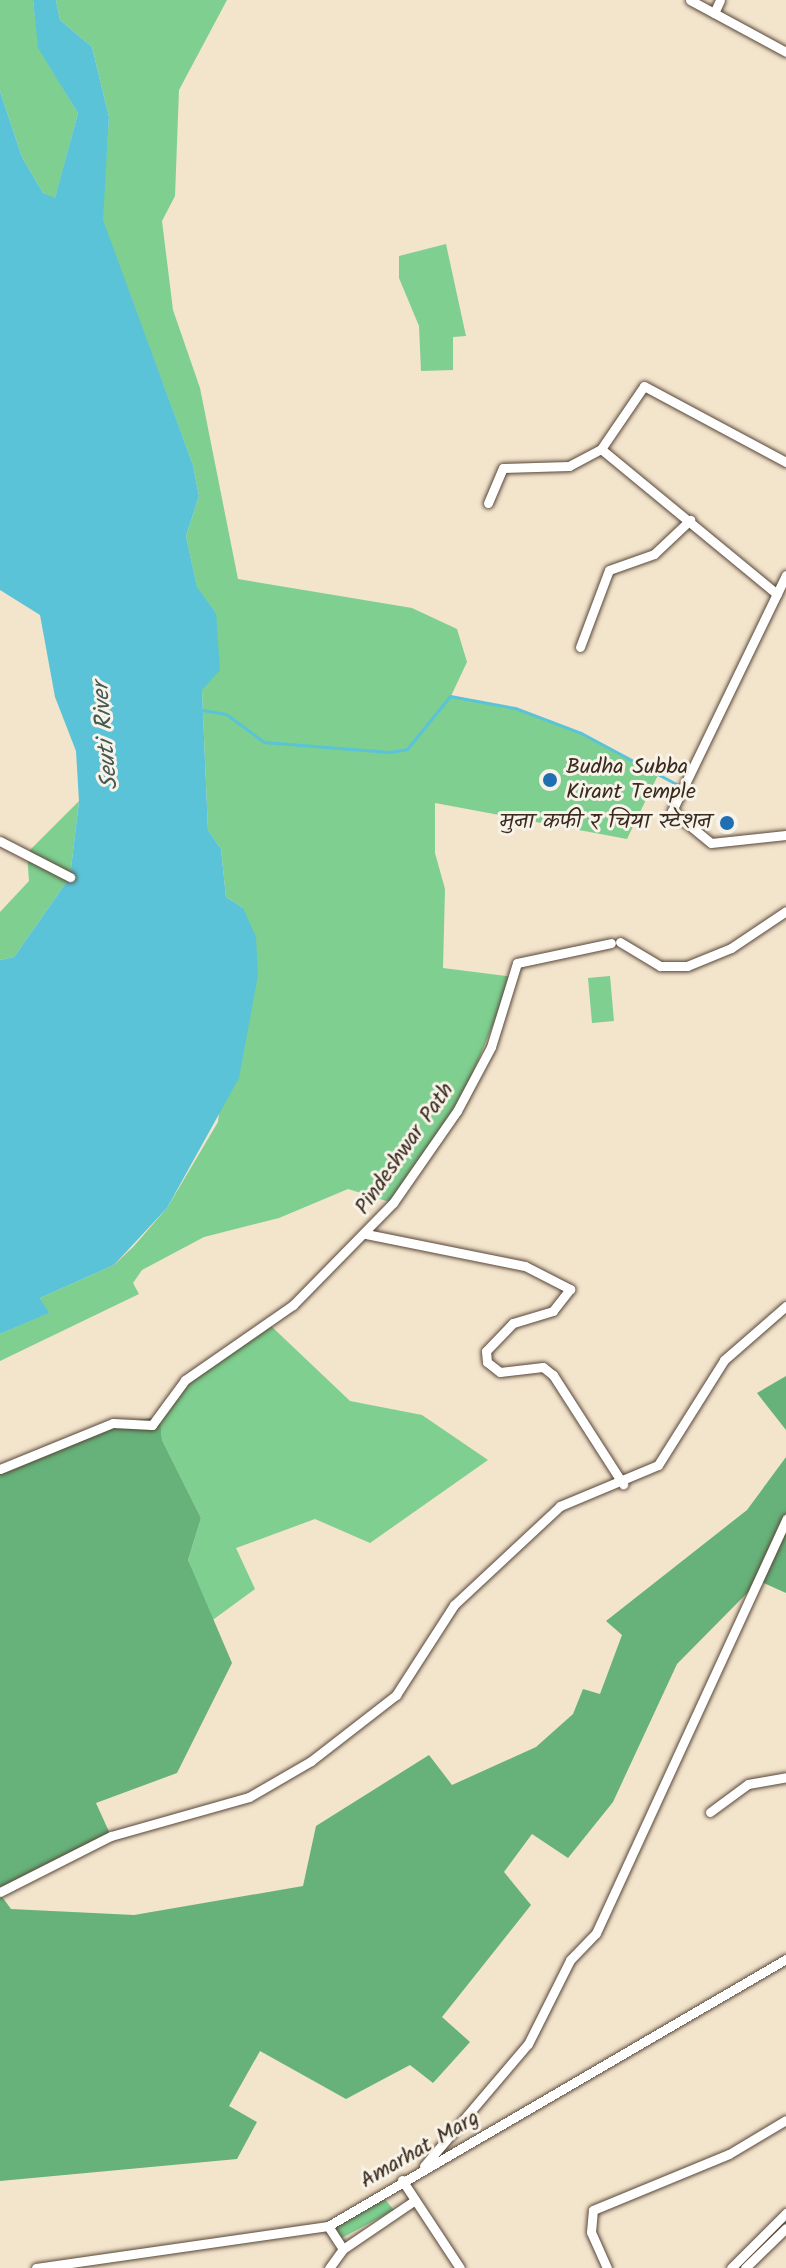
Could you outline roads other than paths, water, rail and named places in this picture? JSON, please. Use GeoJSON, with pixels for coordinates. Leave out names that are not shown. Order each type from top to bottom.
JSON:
{"type":"FeatureCollection","features":[{"type":"Feature","properties":{"kind":"street"},"geometry":{"type":"LineString","coordinates":[[690,0],[786,52]]}},
{"type":"Feature","properties":{"kind":"street"},"geometry":{"type":"LineString","coordinates":[[714,13],[720,0]]}},
{"type":"Feature","properties":{"kind":"street"},"geometry":{"type":"LineString","coordinates":[[488,503],[503,468],[569,466],[601,449],[644,386],[786,462]]}},
{"type":"Feature","properties":{"kind":"street"},"geometry":{"type":"LineString","coordinates":[[601,449],[777,594]]}},
{"type":"Feature","properties":{"kind":"street"},"geometry":{"type":"LineString","coordinates":[[580,647],[609,570],[654,554],[690,520]]}},
{"type":"Feature","properties":{"kind":"street"},"geometry":{"type":"LineString","coordinates":[[786,575],[672,811],[711,843],[786,835]]}},
{"type":"Feature","properties":{"kind":"street"},"geometry":{"type":"LineString","coordinates":[[0,841],[70,877]]}},
{"type":"Feature","properties":{"kind":"street","name":"Pindeshwar Path"},"geometry":{"type":"LineString","coordinates":[[0,1469],[113,1423],[152,1425],[185,1380],[270,1325],[366,1234],[457,1111],[491,1047],[517,963],[549,953],[615,942],[660,966],[687,966],[731,948],[786,911]]}},
{"type":"Feature","properties":{"kind":"street"},"geometry":{"type":"LineString","coordinates":[[366,1234],[525,1266],[570,1289],[553,1311],[513,1323],[486,1351],[487,1362],[500,1372],[543,1367],[553,1375],[623,1484]]}},
{"type":"Feature","properties":{"kind":"street"},"geometry":{"type":"LineString","coordinates":[[0,1892],[111,1836],[249,1797],[311,1761],[396,1695],[454,1605],[560,1506],[623,1484],[658,1465],[724,1360],[786,1306]]}},
{"type":"Feature","properties":{"kind":"street"},"geometry":{"type":"LineString","coordinates":[[419,2172],[528,2044],[570,1960],[596,1933],[786,1519]]}},
{"type":"Feature","properties":{"kind":"street"},"geometry":{"type":"LineString","coordinates":[[710,1812],[748,1784],[786,1777]]}},
{"type":"Feature","properties":{"kind":"street","name":"Amarhat Marg"},"geometry":{"type":"LineString","coordinates":[[36,2268],[328,2226],[402,2180],[786,1959]]}},
{"type":"Feature","properties":{"kind":"street"},"geometry":{"type":"LineString","coordinates":[[607,2268],[591,2232],[593,2210],[729,2154],[786,2120]]}},
{"type":"Feature","properties":{"kind":"street"},"geometry":{"type":"LineString","coordinates":[[402,2180],[460,2268]]}},
{"type":"Feature","properties":{"kind":"street"},"geometry":{"type":"LineString","coordinates":[[329,2268],[343,2249],[415,2200]]}},
{"type":"Feature","properties":{"kind":"street"},"geometry":{"type":"LineString","coordinates":[[731,2268],[786,2213]]}},
{"type":"Feature","properties":{"kind":"street"},"geometry":{"type":"LineString","coordinates":[[328,2226],[343,2249]]}},
{"type":"Feature","properties":{"kind":"street"},"geometry":{"type":"LineString","coordinates":[[745,2268],[786,2228]]}},
{"type":"Feature","properties":{"kind":"water","name":"Seuti River"},"geometry":{"type":"Polygon","coordinates":[[[33,0],[56,0],[60,20],[92,47],[109,117],[103,220],[193,465],[199,496],[186,536],[197,587],[216,613],[220,670],[202,690],[208,830],[221,849],[226,897],[243,908],[256,937],[258,975],[239,1078],[167,1208],[114,1265],[40,1298],[49,1313],[0,1334],[0,960],[14,957],[70,877],[79,801],[76,751],[55,697],[40,615],[0,590],[0,91],[22,157],[43,193],[55,198],[78,113],[38,48],[33,0]]]}},
{"type":"Feature","properties":{"kind":"waterway"},"geometry":{"type":"LineString","coordinates":[[203,710],[226,714],[264,742],[389,752],[407,749],[450,696],[515,708],[581,733],[676,784]]}},
{"type":"Feature","properties":{"kind":"waterway"},"geometry":{"type":"LineString","coordinates":[[778,2227],[786,2221]]}},
{"type":"Feature","properties":{"kind":"place","name":"Budha Subba Kirant Temple"},"geometry":{"type":"Point","coordinates":[550,780]}},
{"type":"Feature","properties":{"kind":"place","name":"मुना कफी र चिया स्टेशन"},"geometry":{"type":"Point","coordinates":[727,823]}}]}
